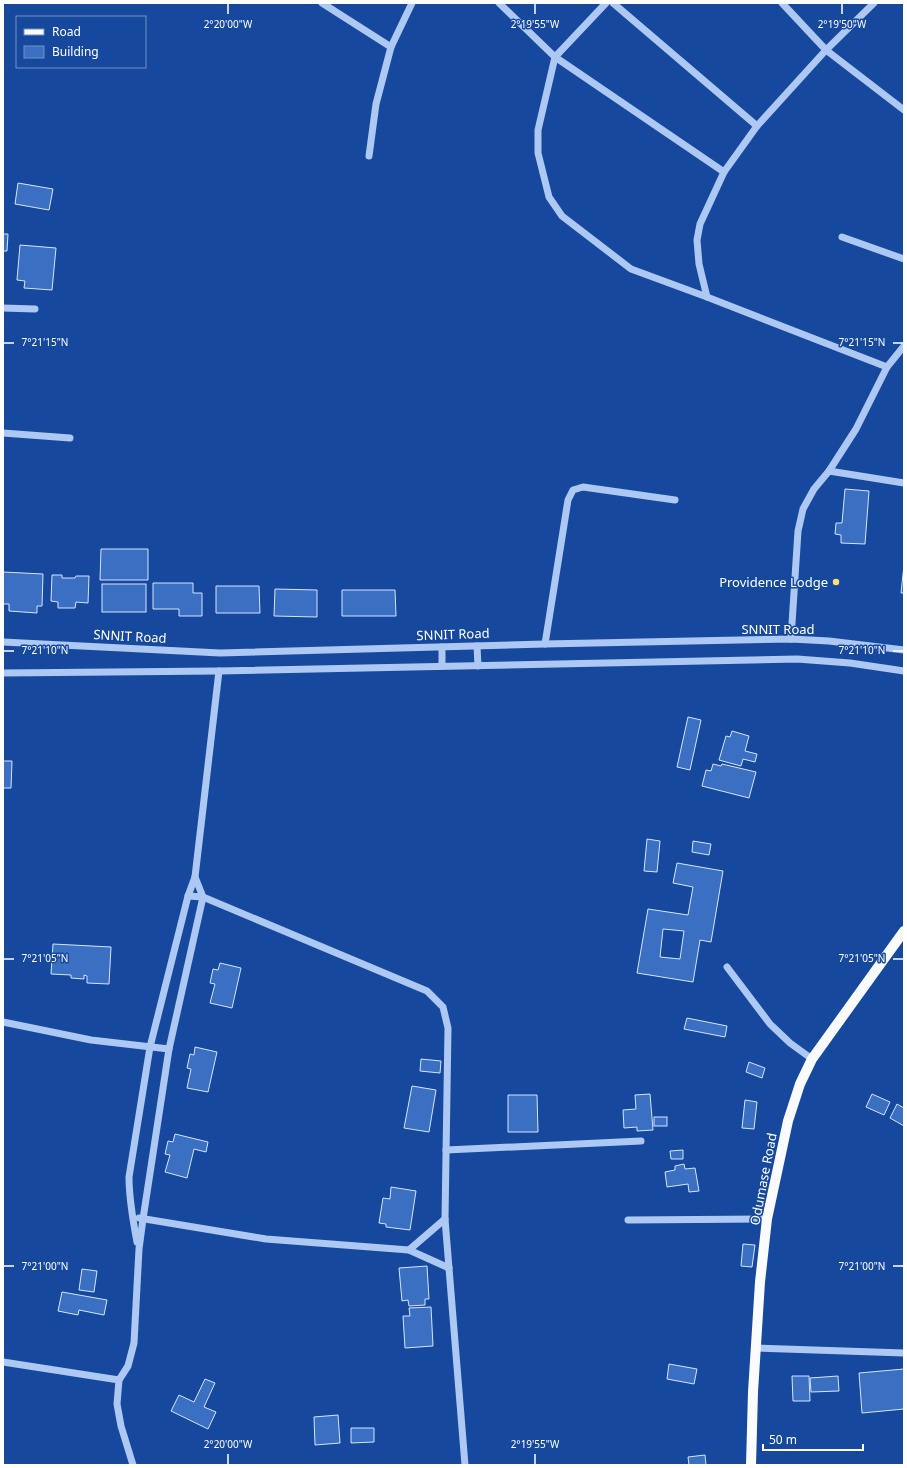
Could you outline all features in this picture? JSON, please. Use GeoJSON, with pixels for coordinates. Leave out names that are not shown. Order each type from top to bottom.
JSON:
{"type":"FeatureCollection","features":[{"type":"Feature","properties":{"kind":"main road","name":"Odumase Road"},"geometry":{"type":"LineString","coordinates":[[751,1465],[752,1413],[760,1282],[767,1219],[788,1121],[800,1084],[812,1059],[904,931]]}},
{"type":"Feature","properties":{"kind":"street"},"geometry":{"type":"LineString","coordinates":[[322,3],[391,47]]}},
{"type":"Feature","properties":{"kind":"street"},"geometry":{"type":"LineString","coordinates":[[369,156],[376,104],[391,47],[412,3]]}},
{"type":"Feature","properties":{"kind":"street"},"geometry":{"type":"LineString","coordinates":[[499,3],[555,57],[724,172]]}},
{"type":"Feature","properties":{"kind":"street"},"geometry":{"type":"LineString","coordinates":[[606,3],[555,57],[538,130],[538,153],[549,197],[562,216],[631,270],[707,297],[887,368]]}},
{"type":"Feature","properties":{"kind":"street"},"geometry":{"type":"LineString","coordinates":[[613,3],[757,126]]}},
{"type":"Feature","properties":{"kind":"street"},"geometry":{"type":"LineString","coordinates":[[782,3],[826,50],[904,110]]}},
{"type":"Feature","properties":{"kind":"street"},"geometry":{"type":"LineString","coordinates":[[707,297],[699,264],[697,240],[700,224],[724,172],[757,126],[826,50],[874,3]]}},
{"type":"Feature","properties":{"kind":"street"},"geometry":{"type":"LineString","coordinates":[[842,237],[904,260]]}},
{"type":"Feature","properties":{"kind":"street"},"geometry":{"type":"LineString","coordinates":[[3,308],[35,309]]}},
{"type":"Feature","properties":{"kind":"street"},"geometry":{"type":"LineString","coordinates":[[791,639],[798,531],[803,509],[814,489],[829,470],[856,429],[887,368],[904,346]]}},
{"type":"Feature","properties":{"kind":"street"},"geometry":{"type":"LineString","coordinates":[[3,433],[70,438]]}},
{"type":"Feature","properties":{"kind":"street"},"geometry":{"type":"LineString","coordinates":[[829,470],[904,483]]}},
{"type":"Feature","properties":{"kind":"street"},"geometry":{"type":"LineString","coordinates":[[545,644],[568,500],[573,490],[583,487],[674,500]]}},
{"type":"Feature","properties":{"kind":"street","name":"SNNIT Road"},"geometry":{"type":"LineString","coordinates":[[3,642],[220,653],[791,639],[829,641],[904,650]]}},
{"type":"Feature","properties":{"kind":"street"},"geometry":{"type":"LineString","coordinates":[[477,646],[478,666]]}},
{"type":"Feature","properties":{"kind":"street"},"geometry":{"type":"LineString","coordinates":[[442,647],[442,666]]}},
{"type":"Feature","properties":{"kind":"street"},"geometry":{"type":"LineString","coordinates":[[3,673],[219,671],[797,659],[904,671]]}},
{"type":"Feature","properties":{"kind":"street"},"geometry":{"type":"LineString","coordinates":[[139,1248],[133,1217],[130,1177],[150,1047],[188,896],[195,877],[219,671]]}},
{"type":"Feature","properties":{"kind":"street"},"geometry":{"type":"LineString","coordinates":[[133,1465],[121,1426],[117,1404],[119,1380],[128,1366],[134,1343],[142,1219],[169,1050],[203,897],[195,877]]}},
{"type":"Feature","properties":{"kind":"street"},"geometry":{"type":"LineString","coordinates":[[188,896],[203,897],[427,991],[443,1007],[448,1028],[445,1219],[466,1465]]}},
{"type":"Feature","properties":{"kind":"street"},"geometry":{"type":"LineString","coordinates":[[727,967],[770,1024],[790,1043],[812,1059]]}},
{"type":"Feature","properties":{"kind":"street"},"geometry":{"type":"LineString","coordinates":[[3,1022],[91,1040],[169,1050]]}},
{"type":"Feature","properties":{"kind":"street"},"geometry":{"type":"LineString","coordinates":[[446,1150],[641,1141]]}},
{"type":"Feature","properties":{"kind":"street"},"geometry":{"type":"LineString","coordinates":[[133,1217],[266,1239],[409,1250],[449,1268]]}},
{"type":"Feature","properties":{"kind":"street"},"geometry":{"type":"LineString","coordinates":[[409,1250],[445,1219]]}},
{"type":"Feature","properties":{"kind":"street"},"geometry":{"type":"LineString","coordinates":[[628,1220],[767,1219]]}},
{"type":"Feature","properties":{"kind":"street"},"geometry":{"type":"LineString","coordinates":[[756,1348],[904,1353]]}},
{"type":"Feature","properties":{"kind":"street"},"geometry":{"type":"LineString","coordinates":[[3,1362],[119,1380]]}},
{"type":"Feature","properties":{"kind":"building"},"geometry":{"type":"Polygon","coordinates":[[[18,183],[53,189],[49,210],[15,204],[18,183]]]}},
{"type":"Feature","properties":{"kind":"building"},"geometry":{"type":"Polygon","coordinates":[[[3,234],[8,234],[7,251],[3,251],[3,234]]]}},
{"type":"Feature","properties":{"kind":"building"},"geometry":{"type":"Polygon","coordinates":[[[20,245],[56,248],[52,290],[24,288],[25,281],[17,280],[20,245]]]}},
{"type":"Feature","properties":{"kind":"building"},"geometry":{"type":"Polygon","coordinates":[[[845,489],[869,491],[865,544],[841,543],[841,535],[835,534],[836,523],[842,523],[845,489]]]}},
{"type":"Feature","properties":{"kind":"building"},"geometry":{"type":"Polygon","coordinates":[[[101,549],[148,549],[148,580],[100,580],[101,549]]]}},
{"type":"Feature","properties":{"kind":"building"},"geometry":{"type":"Polygon","coordinates":[[[904,565],[904,593],[901,593],[904,565]]]}},
{"type":"Feature","properties":{"kind":"building"},"geometry":{"type":"Polygon","coordinates":[[[3,572],[43,574],[42,606],[37,606],[37,613],[9,611],[9,604],[3,604],[3,572]]]}},
{"type":"Feature","properties":{"kind":"building"},"geometry":{"type":"Polygon","coordinates":[[[52,575],[62,575],[62,578],[89,576],[88,603],[76,602],[75,608],[58,608],[58,602],[51,601],[52,575]]]}},
{"type":"Feature","properties":{"kind":"building"},"geometry":{"type":"Polygon","coordinates":[[[153,583],[193,583],[193,593],[202,593],[202,616],[179,616],[179,609],[153,609],[153,583]]]}},
{"type":"Feature","properties":{"kind":"building"},"geometry":{"type":"Polygon","coordinates":[[[102,584],[146,584],[146,612],[102,612],[102,584]]]}},
{"type":"Feature","properties":{"kind":"building"},"geometry":{"type":"Polygon","coordinates":[[[216,586],[259,586],[260,613],[216,613],[216,586]]]}},
{"type":"Feature","properties":{"kind":"building"},"geometry":{"type":"Polygon","coordinates":[[[275,589],[317,590],[317,617],[274,616],[275,589]]]}},
{"type":"Feature","properties":{"kind":"building"},"geometry":{"type":"Polygon","coordinates":[[[342,590],[395,590],[396,616],[342,616],[342,590]]]}},
{"type":"Feature","properties":{"kind":"building"},"geometry":{"type":"Polygon","coordinates":[[[688,717],[701,720],[690,770],[677,767],[688,717]]]}},
{"type":"Feature","properties":{"kind":"building"},"geometry":{"type":"Polygon","coordinates":[[[732,731],[749,736],[745,751],[757,754],[755,762],[743,759],[741,766],[719,760],[726,736],[730,737],[732,731]]]}},
{"type":"Feature","properties":{"kind":"building"},"geometry":{"type":"Polygon","coordinates":[[[3,761],[12,761],[11,788],[3,788],[3,761]]]}},
{"type":"Feature","properties":{"kind":"building"},"geometry":{"type":"Polygon","coordinates":[[[713,764],[721,766],[722,764],[756,772],[749,798],[702,786],[706,770],[711,771],[713,764]]]}},
{"type":"Feature","properties":{"kind":"building"},"geometry":{"type":"Polygon","coordinates":[[[647,839],[660,841],[657,872],[644,871],[647,839]]]}},
{"type":"Feature","properties":{"kind":"building"},"geometry":{"type":"Polygon","coordinates":[[[693,841],[711,844],[709,855],[692,852],[693,841]]]}},
{"type":"Feature","properties":{"kind":"building"},"geometry":{"type":"Polygon","coordinates":[[[677,863],[723,871],[711,942],[700,940],[693,982],[637,973],[648,909],[688,915],[693,887],[673,883],[677,863]],[[663,929],[660,957],[680,959],[684,931],[663,929]]]}},
{"type":"Feature","properties":{"kind":"building"},"geometry":{"type":"Polygon","coordinates":[[[53,944],[111,947],[109,984],[87,983],[87,976],[84,975],[84,979],[71,978],[71,975],[51,974],[53,944]]]}},
{"type":"Feature","properties":{"kind":"building"},"geometry":{"type":"Polygon","coordinates":[[[220,963],[241,968],[232,1008],[210,1003],[215,984],[210,983],[213,969],[218,970],[220,963]]]}},
{"type":"Feature","properties":{"kind":"building"},"geometry":{"type":"Polygon","coordinates":[[[687,1018],[727,1026],[725,1037],[684,1029],[687,1018]]]}},
{"type":"Feature","properties":{"kind":"building"},"geometry":{"type":"Polygon","coordinates":[[[195,1047],[217,1052],[208,1092],[187,1088],[191,1069],[187,1068],[190,1054],[194,1055],[195,1047]]]}},
{"type":"Feature","properties":{"kind":"building"},"geometry":{"type":"Polygon","coordinates":[[[421,1059],[441,1061],[440,1073],[420,1071],[421,1059]]]}},
{"type":"Feature","properties":{"kind":"building"},"geometry":{"type":"Polygon","coordinates":[[[749,1062],[765,1068],[762,1078],[746,1072],[749,1062]]]}},
{"type":"Feature","properties":{"kind":"building"},"geometry":{"type":"Polygon","coordinates":[[[412,1086],[436,1090],[429,1132],[404,1128],[412,1086]]]}},
{"type":"Feature","properties":{"kind":"building"},"geometry":{"type":"Polygon","coordinates":[[[650,1094],[653,1130],[637,1131],[637,1127],[624,1128],[623,1110],[636,1109],[635,1095],[650,1094]]]}},
{"type":"Feature","properties":{"kind":"building"},"geometry":{"type":"Polygon","coordinates":[[[872,1094],[890,1102],[884,1115],[866,1107],[872,1094]]]}},
{"type":"Feature","properties":{"kind":"building"},"geometry":{"type":"Polygon","coordinates":[[[508,1095],[537,1095],[538,1132],[508,1132],[508,1095]]]}},
{"type":"Feature","properties":{"kind":"building"},"geometry":{"type":"Polygon","coordinates":[[[745,1100],[757,1102],[754,1129],[742,1128],[745,1100]]]}},
{"type":"Feature","properties":{"kind":"building"},"geometry":{"type":"Polygon","coordinates":[[[897,1104],[904,1108],[904,1126],[890,1118],[897,1104]]]}},
{"type":"Feature","properties":{"kind":"building"},"geometry":{"type":"Polygon","coordinates":[[[654,1117],[667,1117],[667,1126],[654,1126],[654,1117]]]}},
{"type":"Feature","properties":{"kind":"building"},"geometry":{"type":"Polygon","coordinates":[[[175,1134],[208,1142],[206,1152],[194,1149],[187,1178],[165,1172],[170,1155],[165,1154],[168,1141],[173,1142],[175,1134]]]}},
{"type":"Feature","properties":{"kind":"building"},"geometry":{"type":"Polygon","coordinates":[[[683,1150],[683,1159],[671,1159],[670,1151],[683,1150]]]}},
{"type":"Feature","properties":{"kind":"building"},"geometry":{"type":"Polygon","coordinates":[[[684,1164],[685,1169],[695,1168],[699,1191],[689,1192],[688,1184],[667,1187],[665,1172],[675,1170],[675,1166],[684,1164]]]}},
{"type":"Feature","properties":{"kind":"building"},"geometry":{"type":"Polygon","coordinates":[[[391,1187],[416,1191],[410,1230],[386,1227],[386,1224],[379,1223],[383,1198],[390,1199],[391,1187]]]}},
{"type":"Feature","properties":{"kind":"building"},"geometry":{"type":"Polygon","coordinates":[[[743,1244],[755,1245],[752,1267],[741,1266],[743,1244]]]}},
{"type":"Feature","properties":{"kind":"building"},"geometry":{"type":"Polygon","coordinates":[[[427,1266],[429,1299],[425,1299],[425,1305],[409,1306],[408,1300],[402,1301],[399,1268],[427,1266]]]}},
{"type":"Feature","properties":{"kind":"building"},"geometry":{"type":"Polygon","coordinates":[[[82,1269],[97,1271],[94,1292],[79,1290],[82,1269]]]}},
{"type":"Feature","properties":{"kind":"building"},"geometry":{"type":"Polygon","coordinates":[[[62,1292],[107,1300],[104,1315],[79,1310],[78,1315],[58,1311],[62,1292]]]}},
{"type":"Feature","properties":{"kind":"building"},"geometry":{"type":"Polygon","coordinates":[[[431,1307],[433,1346],[405,1348],[403,1316],[410,1316],[409,1308],[431,1307]]]}},
{"type":"Feature","properties":{"kind":"building"},"geometry":{"type":"Polygon","coordinates":[[[669,1364],[697,1369],[694,1384],[667,1379],[669,1364]]]}},
{"type":"Feature","properties":{"kind":"building"},"geometry":{"type":"Polygon","coordinates":[[[904,1369],[904,1409],[862,1413],[859,1373],[904,1369]]]}},
{"type":"Feature","properties":{"kind":"building"},"geometry":{"type":"Polygon","coordinates":[[[792,1376],[809,1376],[810,1401],[793,1401],[792,1376]]]}},
{"type":"Feature","properties":{"kind":"building"},"geometry":{"type":"Polygon","coordinates":[[[838,1376],[839,1391],[811,1392],[810,1378],[838,1376]]]}},
{"type":"Feature","properties":{"kind":"building"},"geometry":{"type":"Polygon","coordinates":[[[205,1379],[215,1383],[204,1407],[216,1412],[208,1429],[171,1411],[179,1395],[194,1402],[205,1379]]]}},
{"type":"Feature","properties":{"kind":"building"},"geometry":{"type":"Polygon","coordinates":[[[338,1415],[340,1443],[315,1445],[314,1417],[338,1415]]]}},
{"type":"Feature","properties":{"kind":"building"},"geometry":{"type":"Polygon","coordinates":[[[351,1428],[374,1428],[374,1442],[351,1443],[351,1428]]]}},
{"type":"Feature","properties":{"kind":"building"},"geometry":{"type":"Polygon","coordinates":[[[705,1455],[706,1465],[689,1465],[688,1457],[705,1455]]]}},
{"type":"Feature","properties":{"kind":"place","name":"Providence Lodge"},"geometry":{"type":"Point","coordinates":[836,582]}}]}
